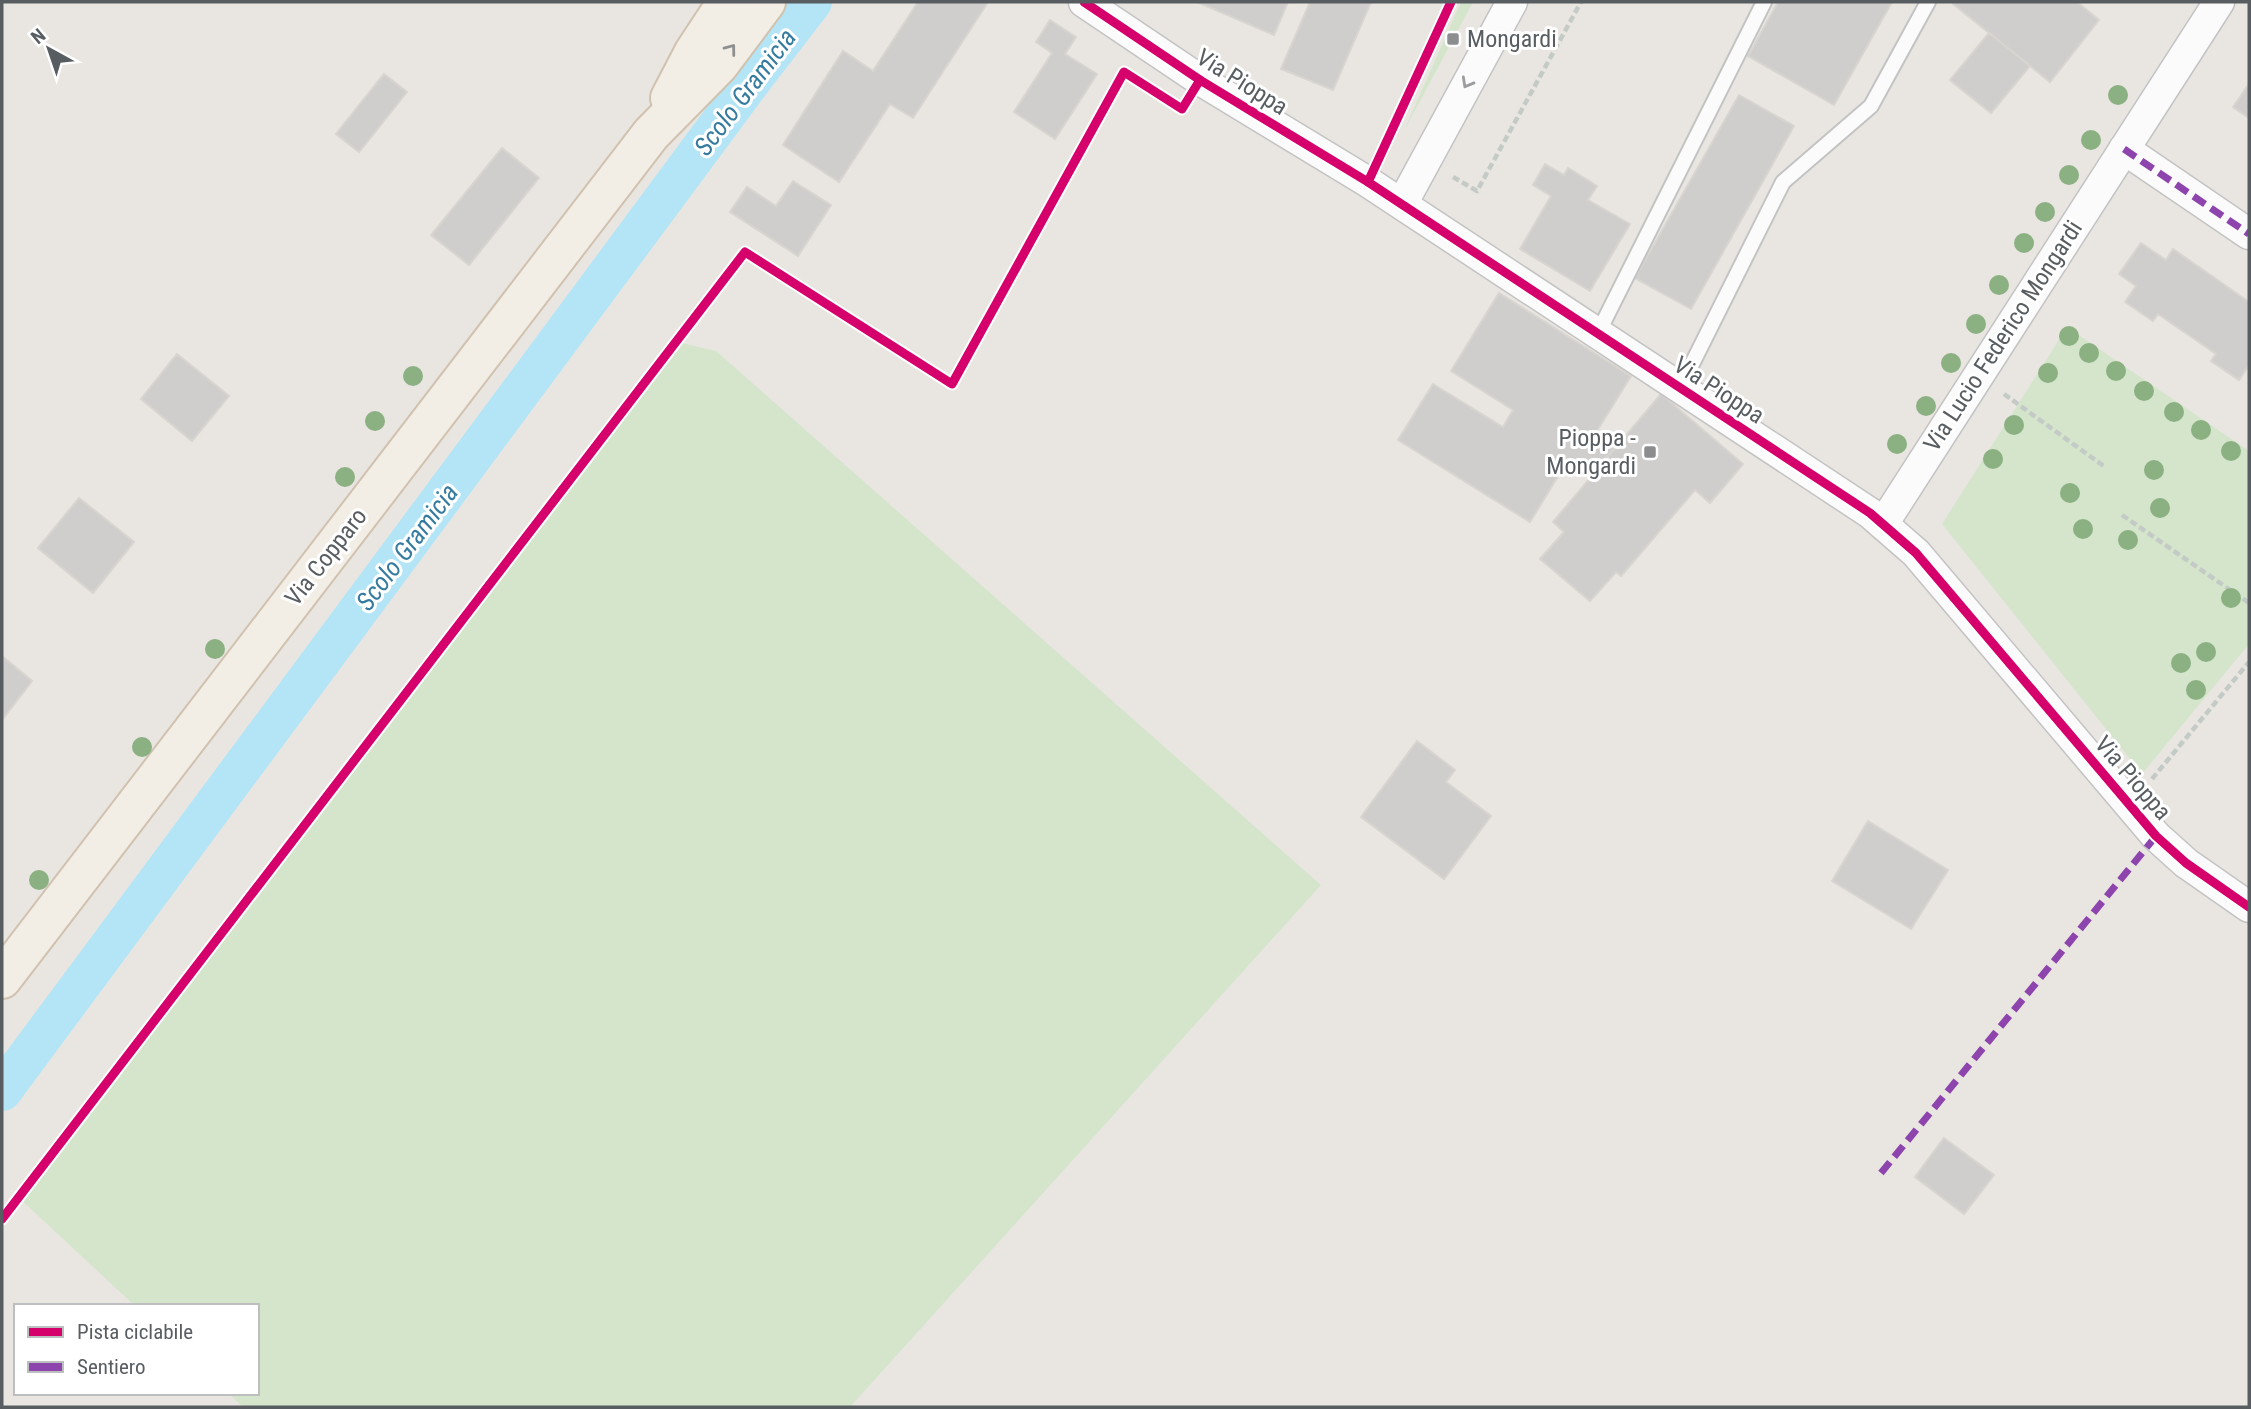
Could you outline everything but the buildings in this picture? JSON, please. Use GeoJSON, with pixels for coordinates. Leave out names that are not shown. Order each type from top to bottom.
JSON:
{"type":"FeatureCollection","features":[{"type":"Feature","properties":{"kind":"main road","name":"Via Copparo"},"geometry":{"type":"LineString","coordinates":[[651,135],[694,52],[727,2]]}},
{"type":"Feature","properties":{"kind":"main road","name":"Via Copparo"},"geometry":{"type":"LineString","coordinates":[[2,979],[651,135],[719,65],[766,2]]}},
{"type":"Feature","properties":{"kind":"street","name":"Via Pioppa"},"geometry":{"type":"LineString","coordinates":[[1084,2],[1200,80],[1368,181],[1840,492],[1883,524],[1916,553],[2156,836],[2186,863],[2249,907]]}},
{"type":"Feature","properties":{"kind":"street"},"geometry":{"type":"LineString","coordinates":[[1402,204],[1512,2]]}},
{"type":"Feature","properties":{"kind":"street","name":"Via Lucio Federico Mongardi"},"geometry":{"type":"LineString","coordinates":[[1883,524],[2219,2]]}},
{"type":"Feature","properties":{"kind":"street"},"geometry":{"type":"LineString","coordinates":[[2124,149],[2249,233]]}},
{"type":"Feature","properties":{"kind":"lane"},"geometry":{"type":"LineString","coordinates":[[1598,333],[1764,2]]}},
{"type":"Feature","properties":{"kind":"lane","name":"Via Pioppa"},"geometry":{"type":"LineString","coordinates":[[1680,388],[1783,182],[1871,106],[1928,2]]}},
{"type":"Feature","properties":{"kind":"path"},"geometry":{"type":"LineString","coordinates":[[1426,160],[1477,191],[1581,2]]}},
{"type":"Feature","properties":{"kind":"path"},"geometry":{"type":"LineString","coordinates":[[1978,376],[2105,467]]}},
{"type":"Feature","properties":{"kind":"path"},"geometry":{"type":"LineString","coordinates":[[1997,405],[2004,394]]}},
{"type":"Feature","properties":{"kind":"path"},"geometry":{"type":"LineString","coordinates":[[2122,515],[2249,603]]}},
{"type":"Feature","properties":{"kind":"path"},"geometry":{"type":"LineString","coordinates":[[2145,787],[2249,662]]}},
{"type":"Feature","properties":{"kind":"green space"},"geometry":{"type":"Polygon","coordinates":[[[1461,2],[1473,2],[1404,131],[1461,2]]]}},
{"type":"Feature","properties":{"kind":"green space"},"geometry":{"type":"Polygon","coordinates":[[[2067,327],[2249,451],[2249,644],[2142,774],[1942,524],[2067,327]]]}},
{"type":"Feature","properties":{"kind":"green space"},"geometry":{"type":"Polygon","coordinates":[[[673,341],[716,351],[1321,885],[850,1407],[243,1407],[230,1395],[259,1395],[259,1304],[133,1304],[18,1197],[673,341]]]}},
{"type":"Feature","properties":{"kind":"waterway","name":"Scolo Gramicia"},"geometry":{"type":"LineString","coordinates":[[2,1091],[812,2]]}},
{"type":"Feature","properties":{"kind":"marked path"},"geometry":{"type":"LineString","coordinates":[[2124,149],[2249,234]]}},
{"type":"Feature","properties":{"kind":"marked path"},"geometry":{"type":"LineString","coordinates":[[1881,1173],[2156,836]]}},
{"type":"Feature","properties":{"kind":"cycle path"},"geometry":{"type":"LineString","coordinates":[[1084,2],[1200,80],[1368,182],[1870,513],[1916,553],[2156,836],[2186,863],[2249,907]]}},
{"type":"Feature","properties":{"kind":"cycle path"},"geometry":{"type":"LineString","coordinates":[[1368,182],[1451,2]]}},
{"type":"Feature","properties":{"kind":"cycle path"},"geometry":{"type":"LineString","coordinates":[[2,1219],[745,252],[952,384],[1124,72],[1182,109],[1200,80]]}},
{"type":"Feature","properties":{"kind":"place","name":"Mongardi"},"geometry":{"type":"Point","coordinates":[1453,39]}},
{"type":"Feature","properties":{"kind":"place","name":"Pioppa - Mongardi"},"geometry":{"type":"Point","coordinates":[1650,452]}}]}
